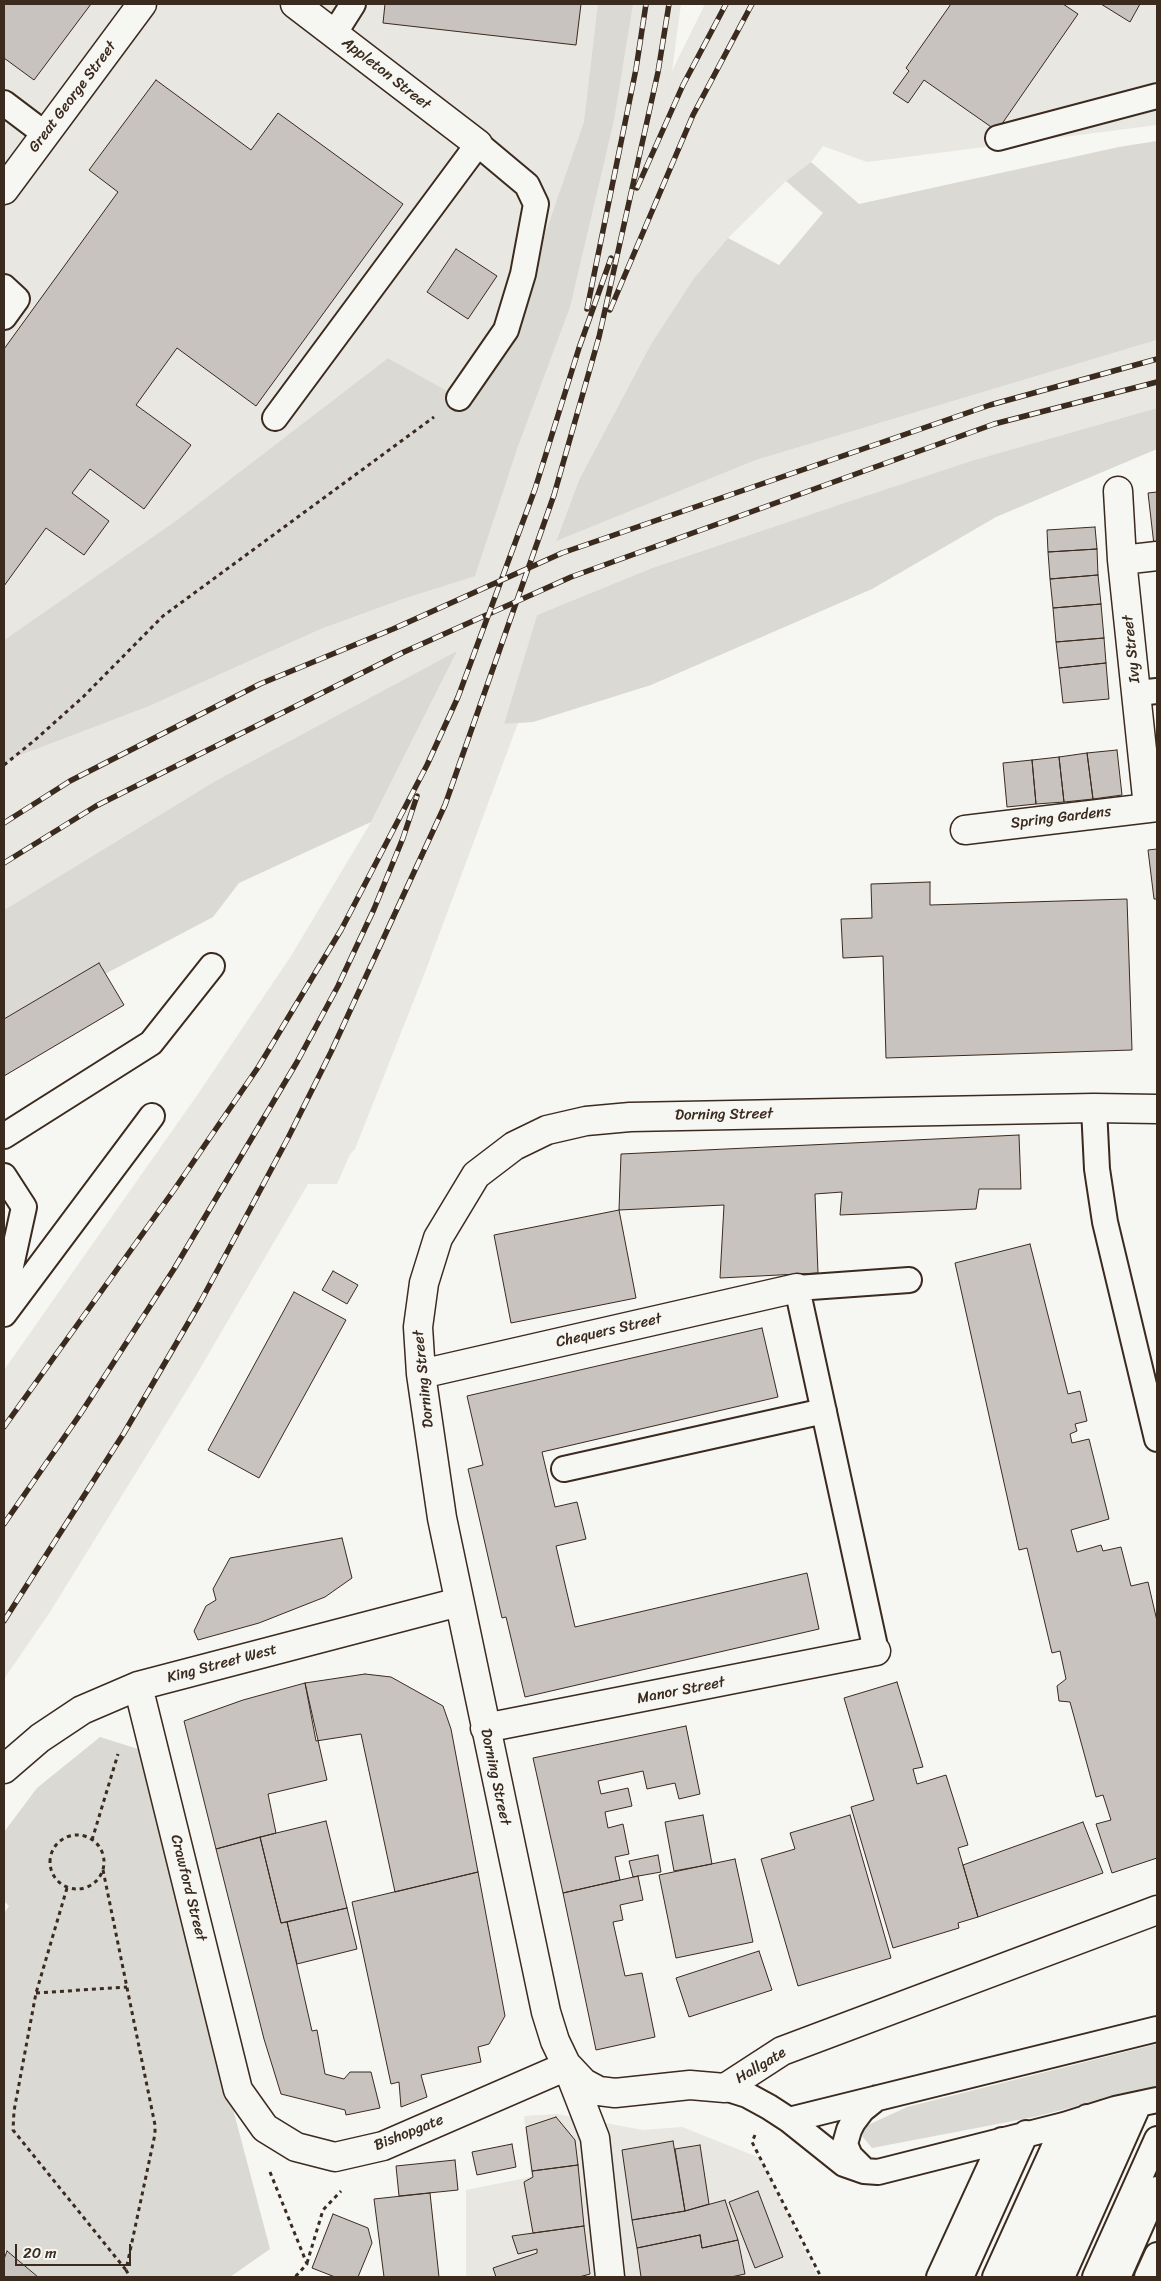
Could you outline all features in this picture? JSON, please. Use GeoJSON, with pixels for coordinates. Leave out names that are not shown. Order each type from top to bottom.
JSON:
{"type":"FeatureCollection","features":[{"type":"Feature","properties":{"kind":"street","name":"Great George Street"},"geometry":{"type":"LineString","coordinates":[[4,190],[142,4]]}},
{"type":"Feature","properties":{"kind":"street","name":"Appleton Street"},"geometry":{"type":"LineString","coordinates":[[295,4],[478,144]]}},
{"type":"Feature","properties":{"kind":"street","name":"Ivy Street"},"geometry":{"type":"LineString","coordinates":[[1118,491],[1122,560],[1147,692],[1153,807]]}},
{"type":"Feature","properties":{"kind":"street"},"geometry":{"type":"LineString","coordinates":[[1122,560],[1157,556]]}},
{"type":"Feature","properties":{"kind":"street","name":"Spring Gardens"},"geometry":{"type":"LineString","coordinates":[[965,830],[1153,807]]}},
{"type":"Feature","properties":{"kind":"street","name":"Dorning Street"},"geometry":{"type":"LineString","coordinates":[[567,2066],[555,2041],[546,2012],[485,1728],[442,1518],[421,1374],[418,1327],[424,1282],[438,1238],[476,1175],[514,1146],[547,1130],[586,1121],[630,1117],[1094,1108],[1157,1109]]}},
{"type":"Feature","properties":{"kind":"street","name":"Chequers Street"},"geometry":{"type":"LineString","coordinates":[[421,1374],[797,1288]]}},
{"type":"Feature","properties":{"kind":"street","name":"King Street West"},"geometry":{"type":"LineString","coordinates":[[4,1769],[40,1738],[82,1710],[138,1686],[459,1602]]}},
{"type":"Feature","properties":{"kind":"street","name":"Manor Street"},"geometry":{"type":"LineString","coordinates":[[485,1728],[876,1651]]}},
{"type":"Feature","properties":{"kind":"street","name":"Crawford Street"},"geometry":{"type":"LineString","coordinates":[[138,1686],[238,2090]]}},
{"type":"Feature","properties":{"kind":"street","name":"Hallgate"},"geometry":{"type":"LineString","coordinates":[[567,2066],[584,2083],[599,2091],[615,2093],[690,2085],[725,2088],[782,2051],[1157,1910]]}},
{"type":"Feature","properties":{"kind":"street"},"geometry":{"type":"LineString","coordinates":[[567,2066],[595,2138],[610,2277]]}},
{"type":"Feature","properties":{"kind":"street","name":"Bishopgate"},"geometry":{"type":"LineString","coordinates":[[238,2090],[265,2128],[296,2147],[335,2157],[383,2146],[567,2066]]}},
{"type":"Feature","properties":{"kind":"lane"},"geometry":{"type":"LineString","coordinates":[[334,34],[353,4]]}},
{"type":"Feature","properties":{"kind":"lane"},"geometry":{"type":"LineString","coordinates":[[998,138],[1157,96]]}},
{"type":"Feature","properties":{"kind":"lane"},"geometry":{"type":"LineString","coordinates":[[4,103],[45,134]]}},
{"type":"Feature","properties":{"kind":"lane"},"geometry":{"type":"LineString","coordinates":[[275,418],[478,144],[527,185],[536,204],[523,274],[506,330],[459,398]]}},
{"type":"Feature","properties":{"kind":"lane"},"geometry":{"type":"LineString","coordinates":[[4,288],[17,299],[4,317]]}},
{"type":"Feature","properties":{"kind":"lane"},"geometry":{"type":"LineString","coordinates":[[4,1136],[151,1043],[212,966]]}},
{"type":"Feature","properties":{"kind":"lane"},"geometry":{"type":"LineString","coordinates":[[1094,1108],[1097,1169],[1105,1222],[1157,1439]]}},
{"type":"Feature","properties":{"kind":"lane"},"geometry":{"type":"LineString","coordinates":[[4,1314],[152,1116]]}},
{"type":"Feature","properties":{"kind":"lane"},"geometry":{"type":"LineString","coordinates":[[4,1176],[24,1207],[4,1298]]}},
{"type":"Feature","properties":{"kind":"lane"},"geometry":{"type":"LineString","coordinates":[[876,1651],[797,1288],[909,1280]]}},
{"type":"Feature","properties":{"kind":"lane"},"geometry":{"type":"LineString","coordinates":[[564,1469],[824,1411]]}},
{"type":"Feature","properties":{"kind":"lane"},"geometry":{"type":"LineString","coordinates":[[789,2120],[1157,2029]]}},
{"type":"Feature","properties":{"kind":"lane"},"geometry":{"type":"LineString","coordinates":[[725,2088],[747,2095],[769,2107],[789,2120],[844,2164],[864,2171],[878,2172],[1026,2133],[1064,2125],[1115,2109],[1148,2102]]}},
{"type":"Feature","properties":{"kind":"lane"},"geometry":{"type":"LineString","coordinates":[[864,2171],[850,2156],[846,2144],[853,2122],[862,2110],[877,2098]]}},
{"type":"Feature","properties":{"kind":"lane"},"geometry":{"type":"LineString","coordinates":[[1062,2277],[1148,2102]]}},
{"type":"Feature","properties":{"kind":"lane"},"geometry":{"type":"LineString","coordinates":[[1038,2277],[1115,2109]]}},
{"type":"Feature","properties":{"kind":"lane"},"geometry":{"type":"LineString","coordinates":[[1016,2277],[1087,2118]]}},
{"type":"Feature","properties":{"kind":"lane"},"geometry":{"type":"LineString","coordinates":[[995,2277],[1064,2125]]}},
{"type":"Feature","properties":{"kind":"lane"},"geometry":{"type":"LineString","coordinates":[[961,2277],[1026,2133]]}},
{"type":"Feature","properties":{"kind":"lane"},"geometry":{"type":"LineString","coordinates":[[1095,2277],[1157,2139]]}},
{"type":"Feature","properties":{"kind":"lane"},"geometry":{"type":"LineString","coordinates":[[939,2277],[1002,2140]]}},
{"type":"Feature","properties":{"kind":"lane"},"geometry":{"type":"LineString","coordinates":[[1118,2277],[1157,2189]]}},
{"type":"Feature","properties":{"kind":"lane"},"geometry":{"type":"LineString","coordinates":[[1147,2277],[1157,2255]]}},
{"type":"Feature","properties":{"kind":"path"},"geometry":{"type":"LineString","coordinates":[[4,765],[36,740],[82,697],[163,616],[459,398]]}},
{"type":"Feature","properties":{"kind":"path"},"geometry":{"type":"LineString","coordinates":[[92,1840],[118,1752]]}},
{"type":"Feature","properties":{"kind":"path"},"geometry":{"type":"LineString","coordinates":[[103,1870],[93,1884],[84,1888],[67,1888],[54,1877],[50,1869],[49,1860],[56,1844],[72,1835],[81,1835],[92,1840],[102,1852],[103,1870],[151,2101],[155,2134],[126,2270]]}},
{"type":"Feature","properties":{"kind":"path"},"geometry":{"type":"LineString","coordinates":[[67,1888],[36,1993],[14,2111],[13,2130],[130,2277]]}},
{"type":"Feature","properties":{"kind":"path"},"geometry":{"type":"LineString","coordinates":[[36,1993],[127,1987]]}},
{"type":"Feature","properties":{"kind":"path"},"geometry":{"type":"LineString","coordinates":[[769,2107],[752,2142],[821,2277]]}},
{"type":"Feature","properties":{"kind":"path"},"geometry":{"type":"LineString","coordinates":[[267,2163],[306,2264]]}},
{"type":"Feature","properties":{"kind":"path"},"geometry":{"type":"LineString","coordinates":[[295,2277],[306,2264],[324,2210],[343,2189]]}},
{"type":"Feature","properties":{"kind":"shaded area"},"geometry":{"type":"Polygon","coordinates":[[[4,4],[681,4],[672,71],[705,4],[1157,4],[1157,125],[867,162],[823,146],[811,162],[786,181],[728,238],[694,278],[651,344],[579,480],[556,540],[756,460],[1157,340],[1157,408],[971,461],[841,504],[652,568],[537,615],[504,724],[518,723],[427,967],[355,1149],[350,1154],[337,1184],[308,1184],[195,1377],[50,1612],[4,1679],[4,1370],[198,1094],[291,956],[371,822],[456,652],[217,780],[4,910],[4,764],[18,756],[147,707],[321,629],[475,575],[472,406],[388,358],[177,520],[4,640],[4,4]]]}},
{"type":"Feature","properties":{"kind":"shaded area"},"geometry":{"type":"Polygon","coordinates":[[[598,4],[633,4],[614,120],[570,307],[518,446],[475,576],[403,599],[321,629],[147,707],[18,756],[4,764],[4,640],[177,520],[388,358],[472,405],[509,338],[584,122],[598,4]]]}},
{"type":"Feature","properties":{"kind":"shaded area"},"geometry":{"type":"Polygon","coordinates":[[[1157,141],[1157,340],[756,460],[556,541],[579,480],[651,344],[694,278],[728,238],[779,265],[823,213],[786,181],[811,162],[859,204],[1119,147],[1157,141]]]}},
{"type":"Feature","properties":{"kind":"shaded area"},"geometry":{"type":"Polygon","coordinates":[[[1157,408],[1157,449],[996,517],[872,589],[651,685],[533,722],[504,724],[537,615],[652,568],[841,504],[971,461],[1157,408]]]}},
{"type":"Feature","properties":{"kind":"shaded area"},"geometry":{"type":"Polygon","coordinates":[[[457,651],[371,822],[239,883],[213,917],[105,974],[99,963],[4,1019],[4,910],[217,780],[457,651]]]}},
{"type":"Feature","properties":{"kind":"shaded area"},"geometry":{"type":"Polygon","coordinates":[[[100,1737],[138,1749],[270,2249],[230,2277],[38,2277],[4,2249],[4,1913],[9,1906],[4,1901],[4,1832],[37,1788],[100,1737]]]}},
{"type":"Feature","properties":{"kind":"shaded area"},"geometry":{"type":"Polygon","coordinates":[[[1157,2044],[1157,2086],[1034,2117],[872,2148],[862,2136],[866,2126],[907,2107],[1157,2044]]]}},
{"type":"Feature","properties":{"kind":"shaded area"},"geometry":{"type":"Polygon","coordinates":[[[557,2114],[643,2130],[682,2127],[760,2158],[818,2277],[466,2277],[466,2190],[531,2177],[524,2116],[557,2114]]]}},
{"type":"Feature","properties":{"kind":"building"},"geometry":{"type":"Polygon","coordinates":[[[4,4],[91,4],[34,80],[4,58],[4,4]]]}},
{"type":"Feature","properties":{"kind":"building"},"geometry":{"type":"Polygon","coordinates":[[[385,4],[581,4],[576,45],[383,23],[385,4]]]}},
{"type":"Feature","properties":{"kind":"building"},"geometry":{"type":"Polygon","coordinates":[[[951,4],[1063,4],[1078,14],[997,131],[924,80],[908,103],[893,93],[909,71],[906,68],[951,4]]]}},
{"type":"Feature","properties":{"kind":"building"},"geometry":{"type":"Polygon","coordinates":[[[1101,4],[1140,4],[1130,22],[1101,4]]]}},
{"type":"Feature","properties":{"kind":"building"},"geometry":{"type":"Polygon","coordinates":[[[156,80],[251,150],[278,113],[403,204],[256,406],[177,348],[136,405],[191,445],[144,509],[90,469],[72,493],[109,521],[84,555],[46,528],[4,586],[4,349],[118,192],[89,170],[156,80]]]}},
{"type":"Feature","properties":{"kind":"building"},"geometry":{"type":"Polygon","coordinates":[[[456,249],[497,276],[468,319],[427,292],[456,249]]]}},
{"type":"Feature","properties":{"kind":"building"},"geometry":{"type":"Polygon","coordinates":[[[1157,492],[1157,545],[1154,545],[1148,493],[1157,492]]]}},
{"type":"Feature","properties":{"kind":"building"},"geometry":{"type":"Polygon","coordinates":[[[1095,527],[1097,549],[1048,552],[1047,530],[1095,527]]]}},
{"type":"Feature","properties":{"kind":"building"},"geometry":{"type":"Polygon","coordinates":[[[1097,549],[1098,575],[1050,579],[1048,552],[1097,549]]]}},
{"type":"Feature","properties":{"kind":"building"},"geometry":{"type":"Polygon","coordinates":[[[1098,575],[1101,604],[1053,608],[1050,579],[1098,575]]]}},
{"type":"Feature","properties":{"kind":"building"},"geometry":{"type":"Polygon","coordinates":[[[1101,604],[1104,638],[1056,642],[1053,608],[1101,604]]]}},
{"type":"Feature","properties":{"kind":"building"},"geometry":{"type":"Polygon","coordinates":[[[1104,638],[1106,663],[1059,668],[1056,642],[1104,638]]]}},
{"type":"Feature","properties":{"kind":"building"},"geometry":{"type":"Polygon","coordinates":[[[1106,663],[1109,699],[1063,703],[1059,668],[1106,663]]]}},
{"type":"Feature","properties":{"kind":"building"},"geometry":{"type":"Polygon","coordinates":[[[1117,750],[1122,795],[1093,799],[1087,753],[1117,750]]]}},
{"type":"Feature","properties":{"kind":"building"},"geometry":{"type":"Polygon","coordinates":[[[1087,753],[1093,799],[1064,802],[1059,757],[1087,753]]]}},
{"type":"Feature","properties":{"kind":"building"},"geometry":{"type":"Polygon","coordinates":[[[1059,757],[1064,802],[1036,804],[1032,760],[1059,757]]]}},
{"type":"Feature","properties":{"kind":"building"},"geometry":{"type":"Polygon","coordinates":[[[1032,760],[1036,804],[1007,807],[1003,763],[1032,760]]]}},
{"type":"Feature","properties":{"kind":"building"},"geometry":{"type":"Polygon","coordinates":[[[1157,849],[1157,899],[1154,899],[1148,850],[1157,849]]]}},
{"type":"Feature","properties":{"kind":"building"},"geometry":{"type":"Polygon","coordinates":[[[930,882],[930,905],[1127,899],[1132,1050],[886,1058],[883,956],[843,958],[841,919],[872,918],[871,884],[930,882]]]}},
{"type":"Feature","properties":{"kind":"building"},"geometry":{"type":"Polygon","coordinates":[[[99,963],[124,1005],[4,1076],[4,1019],[99,963]]]}},
{"type":"Feature","properties":{"kind":"building"},"geometry":{"type":"Polygon","coordinates":[[[1019,1135],[1021,1189],[979,1189],[976,1209],[840,1215],[842,1192],[815,1194],[818,1273],[720,1278],[724,1205],[619,1210],[621,1154],[1019,1135]]]}},
{"type":"Feature","properties":{"kind":"building"},"geometry":{"type":"Polygon","coordinates":[[[619,1210],[636,1298],[511,1323],[494,1235],[619,1210]]]}},
{"type":"Feature","properties":{"kind":"building"},"geometry":{"type":"Polygon","coordinates":[[[1030,1244],[1068,1394],[1080,1391],[1087,1421],[1075,1424],[1077,1431],[1070,1434],[1072,1443],[1089,1439],[1109,1519],[1071,1530],[1077,1552],[1101,1545],[1103,1551],[1121,1547],[1131,1586],[1148,1582],[1157,1621],[1157,1858],[1112,1873],[1096,1824],[1111,1820],[1103,1795],[1096,1797],[1070,1702],[1059,1701],[1057,1686],[1066,1679],[1060,1651],[1052,1653],[1027,1548],[1019,1550],[955,1263],[1030,1244]]]}},
{"type":"Feature","properties":{"kind":"building"},"geometry":{"type":"Polygon","coordinates":[[[333,1271],[358,1285],[347,1304],[322,1290],[333,1271]]]}},
{"type":"Feature","properties":{"kind":"building"},"geometry":{"type":"Polygon","coordinates":[[[294,1292],[346,1320],[259,1478],[208,1450],[294,1292]]]}},
{"type":"Feature","properties":{"kind":"building"},"geometry":{"type":"Polygon","coordinates":[[[762,1328],[778,1397],[542,1452],[555,1507],[577,1502],[586,1539],[556,1546],[575,1627],[807,1573],[819,1629],[525,1697],[506,1617],[502,1618],[468,1469],[483,1465],[467,1396],[762,1328]]]}},
{"type":"Feature","properties":{"kind":"building"},"geometry":{"type":"Polygon","coordinates":[[[342,1538],[352,1578],[325,1597],[259,1623],[198,1640],[194,1631],[206,1606],[216,1600],[213,1589],[230,1558],[342,1538]]]}},
{"type":"Feature","properties":{"kind":"building"},"geometry":{"type":"Polygon","coordinates":[[[365,1674],[391,1677],[443,1706],[451,1729],[478,1872],[395,1892],[361,1734],[316,1741],[305,1683],[365,1674]]]}},
{"type":"Feature","properties":{"kind":"building"},"geometry":{"type":"Polygon","coordinates":[[[897,1682],[923,1767],[913,1769],[917,1784],[946,1775],[968,1845],[958,1848],[978,1917],[958,1923],[959,1928],[893,1948],[851,1807],[874,1800],[844,1698],[897,1682]]]}},
{"type":"Feature","properties":{"kind":"building"},"geometry":{"type":"Polygon","coordinates":[[[305,1683],[327,1780],[268,1794],[276,1833],[216,1849],[184,1721],[243,1700],[305,1683]]]}},
{"type":"Feature","properties":{"kind":"building"},"geometry":{"type":"Polygon","coordinates":[[[686,1726],[700,1794],[679,1799],[675,1783],[647,1789],[643,1771],[598,1781],[601,1794],[628,1788],[632,1806],[605,1812],[608,1828],[623,1824],[629,1854],[615,1857],[620,1880],[563,1893],[533,1758],[686,1726]]]}},
{"type":"Feature","properties":{"kind":"building"},"geometry":{"type":"Polygon","coordinates":[[[703,1815],[712,1864],[674,1871],[665,1822],[703,1815]]]}},
{"type":"Feature","properties":{"kind":"building"},"geometry":{"type":"Polygon","coordinates":[[[850,1815],[891,1958],[798,1986],[761,1859],[795,1849],[790,1833],[850,1815]]]}},
{"type":"Feature","properties":{"kind":"building"},"geometry":{"type":"Polygon","coordinates":[[[326,1821],[347,1908],[281,1923],[260,1837],[326,1821]]]}},
{"type":"Feature","properties":{"kind":"building"},"geometry":{"type":"Polygon","coordinates":[[[1083,1822],[1103,1873],[978,1917],[963,1865],[1083,1822]]]}},
{"type":"Feature","properties":{"kind":"building"},"geometry":{"type":"Polygon","coordinates":[[[260,1837],[281,1923],[287,1922],[312,2031],[317,2030],[325,2074],[344,2079],[350,2072],[371,2072],[380,2108],[346,2115],[345,2110],[281,2094],[264,2039],[216,1849],[260,1837]]]}},
{"type":"Feature","properties":{"kind":"building"},"geometry":{"type":"Polygon","coordinates":[[[658,1855],[661,1872],[633,1877],[629,1861],[658,1855]]]}},
{"type":"Feature","properties":{"kind":"building"},"geometry":{"type":"Polygon","coordinates":[[[735,1859],[753,1942],[676,1958],[659,1875],[735,1859]]]}},
{"type":"Feature","properties":{"kind":"building"},"geometry":{"type":"Polygon","coordinates":[[[478,1872],[505,2016],[489,2044],[478,2047],[481,2062],[421,2075],[427,2097],[401,2107],[399,2082],[391,2084],[352,1902],[478,1872]]]}},
{"type":"Feature","properties":{"kind":"building"},"geometry":{"type":"Polygon","coordinates":[[[638,1876],[643,1900],[620,1905],[623,1920],[613,1922],[625,1976],[642,1973],[655,2037],[596,2050],[563,1893],[638,1876]]]}},
{"type":"Feature","properties":{"kind":"building"},"geometry":{"type":"Polygon","coordinates":[[[347,1908],[357,1949],[297,1964],[287,1922],[347,1908]]]}},
{"type":"Feature","properties":{"kind":"building"},"geometry":{"type":"Polygon","coordinates":[[[759,1951],[772,1990],[689,2017],[676,1978],[759,1951]]]}},
{"type":"Feature","properties":{"kind":"building"},"geometry":{"type":"Polygon","coordinates":[[[556,2117],[575,2140],[578,2165],[532,2171],[526,2127],[556,2117]]]}},
{"type":"Feature","properties":{"kind":"building"},"geometry":{"type":"Polygon","coordinates":[[[673,2141],[685,2211],[632,2220],[622,2150],[673,2141]]]}},
{"type":"Feature","properties":{"kind":"building"},"geometry":{"type":"Polygon","coordinates":[[[512,2144],[516,2167],[477,2175],[472,2152],[512,2144]]]}},
{"type":"Feature","properties":{"kind":"building"},"geometry":{"type":"Polygon","coordinates":[[[700,2145],[709,2204],[685,2211],[675,2149],[700,2145]]]}},
{"type":"Feature","properties":{"kind":"building"},"geometry":{"type":"Polygon","coordinates":[[[455,2160],[458,2190],[399,2196],[396,2166],[455,2160]]]}},
{"type":"Feature","properties":{"kind":"building"},"geometry":{"type":"Polygon","coordinates":[[[578,2165],[584,2226],[533,2233],[524,2182],[533,2177],[532,2171],[578,2165]]]}},
{"type":"Feature","properties":{"kind":"building"},"geometry":{"type":"Polygon","coordinates":[[[758,2191],[783,2257],[755,2268],[729,2202],[758,2191]]]}},
{"type":"Feature","properties":{"kind":"building"},"geometry":{"type":"Polygon","coordinates":[[[430,2193],[439,2277],[384,2277],[374,2199],[430,2193]]]}},
{"type":"Feature","properties":{"kind":"building"},"geometry":{"type":"Polygon","coordinates":[[[725,2200],[738,2240],[702,2248],[700,2235],[637,2248],[632,2220],[685,2211],[725,2200]]]}},
{"type":"Feature","properties":{"kind":"building"},"geometry":{"type":"Polygon","coordinates":[[[333,2214],[368,2228],[372,2243],[358,2277],[335,2277],[312,2268],[333,2214]]]}},
{"type":"Feature","properties":{"kind":"building"},"geometry":{"type":"Polygon","coordinates":[[[584,2226],[590,2274],[579,2277],[496,2277],[493,2268],[537,2253],[537,2249],[518,2254],[512,2236],[584,2226]]]}},
{"type":"Feature","properties":{"kind":"building"},"geometry":{"type":"Polygon","coordinates":[[[700,2235],[702,2248],[738,2240],[745,2274],[731,2277],[641,2277],[637,2248],[700,2235]]]}},
{"type":"Feature","properties":{"kind":"building"},"geometry":{"type":"Polygon","coordinates":[[[7,2251],[38,2277],[4,2277],[4,2259],[7,2251]]]}},
{"type":"Feature","properties":{"kind":"railway"},"geometry":{"type":"LineString","coordinates":[[587,309],[636,69],[646,4]]}},
{"type":"Feature","properties":{"kind":"railway"},"geometry":{"type":"LineString","coordinates":[[4,1621],[124,1433],[201,1301],[288,1138],[331,1052],[445,805],[554,495],[599,337],[658,72],[669,4]]}},
{"type":"Feature","properties":{"kind":"railway"},"geometry":{"type":"LineString","coordinates":[[637,188],[683,85],[726,4]]}},
{"type":"Feature","properties":{"kind":"railway"},"geometry":{"type":"LineString","coordinates":[[610,310],[693,115],[752,4]]}},
{"type":"Feature","properties":{"kind":"railway"},"geometry":{"type":"LineString","coordinates":[[4,1427],[174,1190],[259,1066],[341,930],[427,765],[458,697],[535,489],[579,348],[611,258]]}},
{"type":"Feature","properties":{"kind":"railway"},"geometry":{"type":"LineString","coordinates":[[4,823],[70,781],[260,684],[393,629],[562,553],[990,405],[1157,359]]}},
{"type":"Feature","properties":{"kind":"railway"},"geometry":{"type":"LineString","coordinates":[[4,863],[96,806],[404,652],[571,577],[994,424],[1157,382]]}},
{"type":"Feature","properties":{"kind":"railway"},"geometry":{"type":"LineString","coordinates":[[4,1524],[81,1413],[174,1269],[297,1062],[338,986],[374,909],[403,838],[417,796]]}}]}
